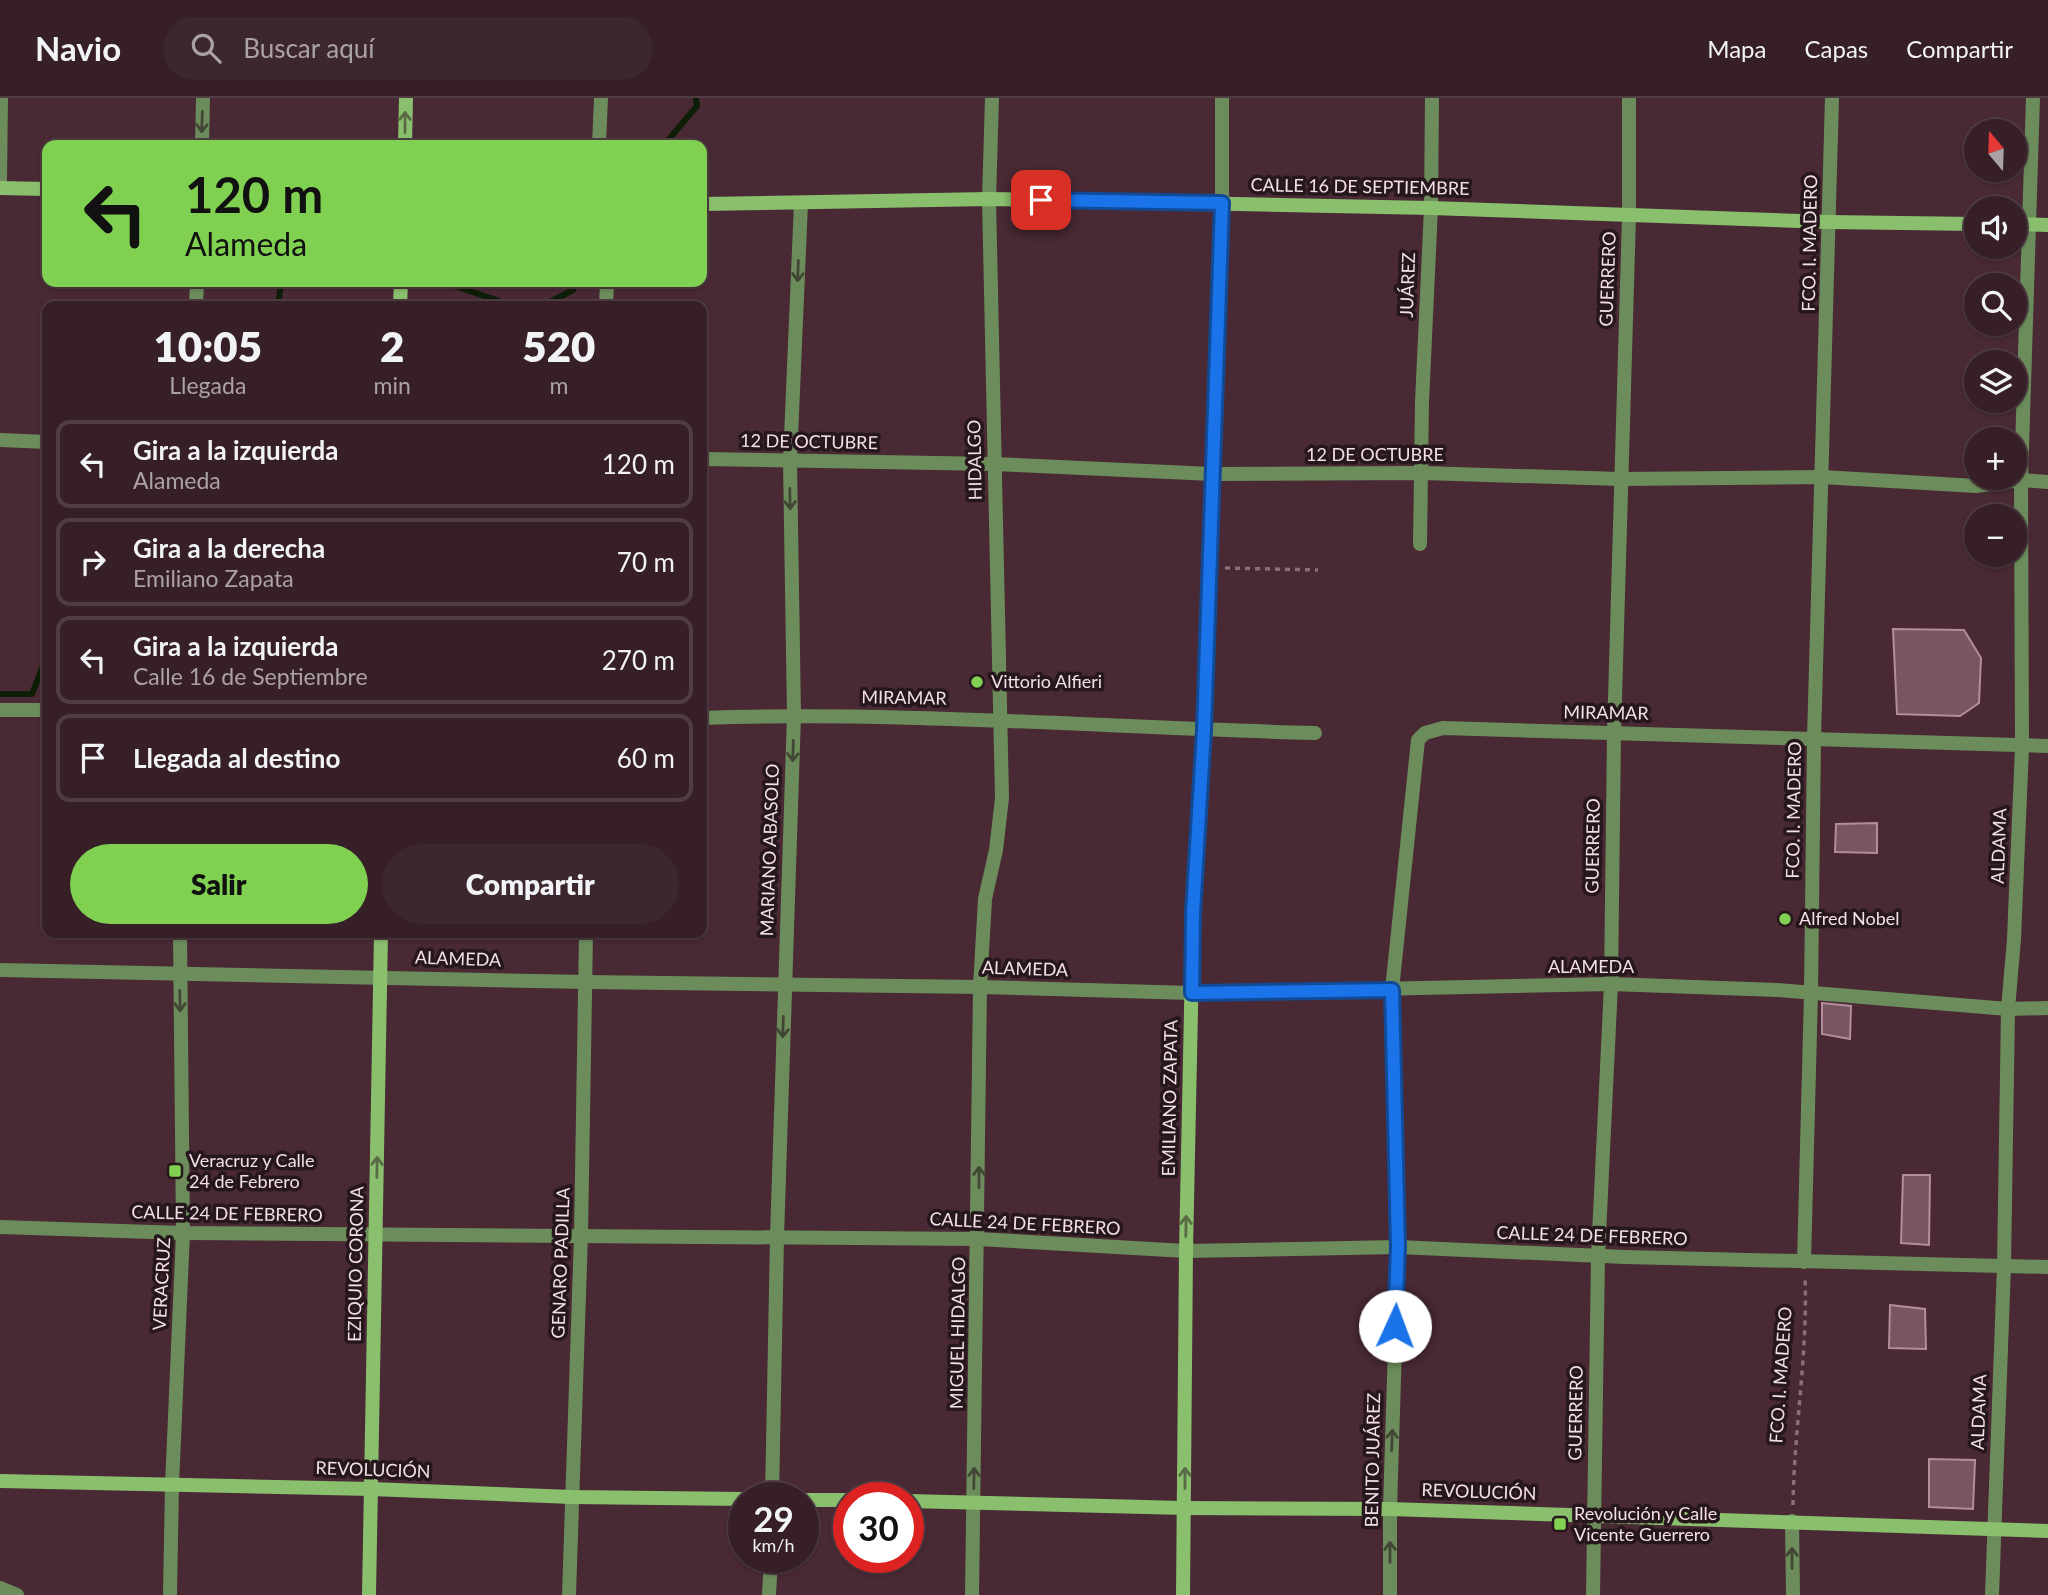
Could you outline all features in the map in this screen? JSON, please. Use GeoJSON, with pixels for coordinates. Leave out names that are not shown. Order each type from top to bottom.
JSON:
{"type":"FeatureCollection","features":[{"type":"Feature","properties":{"kind":"street"},"geometry":{"type":"LineString","coordinates":[[0,180],[1,98]]}},
{"type":"Feature","properties":{"kind":"street"},"geometry":{"type":"LineString","coordinates":[[202,140],[203,98]]}},
{"type":"Feature","properties":{"kind":"street"},"geometry":{"type":"LineString","coordinates":[[405,98],[405,140]]}},
{"type":"Feature","properties":{"kind":"street"},"geometry":{"type":"LineString","coordinates":[[599,140],[601,98]]}},
{"type":"Feature","properties":{"kind":"street","name":"HIDALGO"},"geometry":{"type":"LineString","coordinates":[[980,987],[985,899],[996,849],[1002,798],[989,199],[992,98]]}},
{"type":"Feature","properties":{"kind":"street","name":"EMILIANO ZAPATA"},"geometry":{"type":"LineString","coordinates":[[1183,1595],[1193,913],[1210,568],[1222,203],[1222,98]]}},
{"type":"Feature","properties":{"kind":"street","name":"JUÁREZ"},"geometry":{"type":"LineString","coordinates":[[1420,544],[1432,98]]}},
{"type":"Feature","properties":{"kind":"street","name":"GUERRERO"},"geometry":{"type":"LineString","coordinates":[[1593,1595],[1598,1255],[1611,985],[1614,733],[1629,216],[1629,98]]}},
{"type":"Feature","properties":{"kind":"street","name":"FCO. I. MADERO"},"geometry":{"type":"LineString","coordinates":[[1804,1262],[1814,738],[1832,98]]}},
{"type":"Feature","properties":{"kind":"street","name":"ALDAMA"},"geometry":{"type":"LineString","coordinates":[[2023,427],[2033,98]]}},
{"type":"Feature","properties":{"kind":"street"},"geometry":{"type":"LineString","coordinates":[[0,188],[42,189]]}},
{"type":"Feature","properties":{"kind":"street","name":"CALLE 16 DE SEPTIEMBRE"},"geometry":{"type":"LineString","coordinates":[[707,204],[989,199],[1431,208],[1829,222],[1964,224]]}},
{"type":"Feature","properties":{"kind":"street","name":"MARIANO ABASOLO"},"geometry":{"type":"LineString","coordinates":[[772,1482],[776,1237],[794,715],[790,461],[801,203]]}},
{"type":"Feature","properties":{"kind":"street"},"geometry":{"type":"LineString","coordinates":[[2027,225],[2048,225]]}},
{"type":"Feature","properties":{"kind":"street"},"geometry":{"type":"LineString","coordinates":[[0,440],[42,442]]}},
{"type":"Feature","properties":{"kind":"street","name":"12 DE OCTUBRE"},"geometry":{"type":"LineString","coordinates":[[707,459],[994,464],[1212,474],[1423,473],[1620,480],[1822,477],[1964,485]]}},
{"type":"Feature","properties":{"kind":"street","name":"12 DE OCTUBRE"},"geometry":{"type":"LineString","coordinates":[[2027,480],[2048,482]]}},
{"type":"Feature","properties":{"kind":"street","name":"ALDAMA"},"geometry":{"type":"LineString","coordinates":[[1992,1595],[2004,1266],[2008,1009],[2014,939],[2022,747],[2021,490]]}},
{"type":"Feature","properties":{"kind":"street"},"geometry":{"type":"LineString","coordinates":[[0,710],[42,710]]}},
{"type":"Feature","properties":{"kind":"street","name":"MIRAMAR"},"geometry":{"type":"LineString","coordinates":[[707,718],[794,715],[1000,719],[1315,733]]}},
{"type":"Feature","properties":{"kind":"street","name":"MIRAMAR"},"geometry":{"type":"LineString","coordinates":[[1392,990],[1418,740],[1425,733],[1443,728],[2048,746]]}},
{"type":"Feature","properties":{"kind":"street","name":"VERACRUZ"},"geometry":{"type":"LineString","coordinates":[[170,1595],[172,1485],[184,1233],[180,938]]}},
{"type":"Feature","properties":{"kind":"street","name":"EZIQUIO CORONA"},"geometry":{"type":"LineString","coordinates":[[369,1595],[381,938]]}},
{"type":"Feature","properties":{"kind":"street","name":"GENARO PADILLA"},"geometry":{"type":"LineString","coordinates":[[569,1595],[581,1235],[586,938]]}},
{"type":"Feature","properties":{"kind":"street","name":"ALAMEDA"},"geometry":{"type":"LineString","coordinates":[[0,970],[587,982],[785,983],[1192,993],[1611,985],[1811,993],[2008,1009],[2048,1009]]}},
{"type":"Feature","properties":{"kind":"street","name":"MIGUEL HIDALGO"},"geometry":{"type":"LineString","coordinates":[[972,1595],[980,987]]}},
{"type":"Feature","properties":{"kind":"street","name":"BENITO JUÁREZ"},"geometry":{"type":"LineString","coordinates":[[1390,1595],[1398,1247],[1392,990]]}},
{"type":"Feature","properties":{"kind":"street","name":"CALLE 24 DE FEBRERO"},"geometry":{"type":"LineString","coordinates":[[0,1227],[184,1233],[978,1239],[1186,1251],[1398,1247],[1804,1262],[2048,1267]]}},
{"type":"Feature","properties":{"kind":"street","name":"REVOLUCIÓN"},"geometry":{"type":"LineString","coordinates":[[0,1482],[728,1499]]}},
{"type":"Feature","properties":{"kind":"street","name":"REVOLUCIÓN"},"geometry":{"type":"LineString","coordinates":[[924,1501],[1184,1508],[1390,1509],[2048,1531]]}},
{"type":"Feature","properties":{"kind":"street"},"geometry":{"type":"LineString","coordinates":[[1792,1521],[1793,1595]]}},
{"type":"Feature","properties":{"kind":"street"},"geometry":{"type":"LineString","coordinates":[[769,1595],[770,1573]]}},
{"type":"Feature","properties":{"kind":"street"},"geometry":{"type":"LineString","coordinates":[[0,1588],[16,1595]]}},
{"type":"Feature","properties":{"kind":"path"},"geometry":{"type":"LineString","coordinates":[[1210,568],[1318,570]]}},
{"type":"Feature","properties":{"kind":"path","name":"FCO. I. MADERO"},"geometry":{"type":"LineString","coordinates":[[1792,1521],[1794,1456],[1802,1383],[1806,1303],[1804,1262]]}},
{"type":"Feature","properties":{"kind":"building"},"geometry":{"type":"Polygon","coordinates":[[[1893,629],[1964,630],[1981,658],[1979,703],[1960,716],[1897,714],[1893,629]]]}},
{"type":"Feature","properties":{"kind":"building"},"geometry":{"type":"Polygon","coordinates":[[[1877,823],[1877,853],[1835,852],[1836,824],[1877,823]]]}},
{"type":"Feature","properties":{"kind":"building"},"geometry":{"type":"Polygon","coordinates":[[[1822,1003],[1851,1006],[1850,1039],[1822,1034],[1822,1003]]]}},
{"type":"Feature","properties":{"kind":"building"},"geometry":{"type":"Polygon","coordinates":[[[1903,1175],[1930,1175],[1929,1245],[1901,1243],[1903,1175]]]}},
{"type":"Feature","properties":{"kind":"building"},"geometry":{"type":"Polygon","coordinates":[[[1890,1305],[1925,1309],[1926,1349],[1889,1348],[1890,1305]]]}},
{"type":"Feature","properties":{"kind":"building"},"geometry":{"type":"Polygon","coordinates":[[[1929,1459],[1975,1460],[1973,1509],[1929,1507],[1929,1459]]]}},
{"type":"Feature","properties":{"kind":"waterway"},"geometry":{"type":"LineString","coordinates":[[668,140],[697,106],[696,98]]}},
{"type":"Feature","properties":{"kind":"waterway"},"geometry":{"type":"LineString","coordinates":[[279,301],[280,287]]}},
{"type":"Feature","properties":{"kind":"waterway"},"geometry":{"type":"LineString","coordinates":[[458,287],[499,301]]}},
{"type":"Feature","properties":{"kind":"waterway"},"geometry":{"type":"LineString","coordinates":[[552,301],[573,290],[574,287]]}},
{"type":"Feature","properties":{"kind":"waterway"},"geometry":{"type":"LineString","coordinates":[[0,694],[32,694],[42,668]]}},
{"type":"Feature","properties":{"kind":"place","name":"Vittorio Alfieri"},"geometry":{"type":"Point","coordinates":[977,682]}},
{"type":"Feature","properties":{"kind":"place","name":"Alfred Nobel"},"geometry":{"type":"Point","coordinates":[1785,919]}},
{"type":"Feature","properties":{"kind":"place","name":"Veracruz y Calle 24 de Febrero"},"geometry":{"type":"Point","coordinates":[175,1171]}},
{"type":"Feature","properties":{"kind":"place","name":"Revolución y Calle Vicente Guerrero"},"geometry":{"type":"Point","coordinates":[1560,1524]}},
{"type":"Feature","properties":{"kind":"route"},"geometry":{"type":"LineString","coordinates":[[1041,200],[1222,203],[1192,993],[1392,990],[1398,1247],[1395,1326]]}}]}
